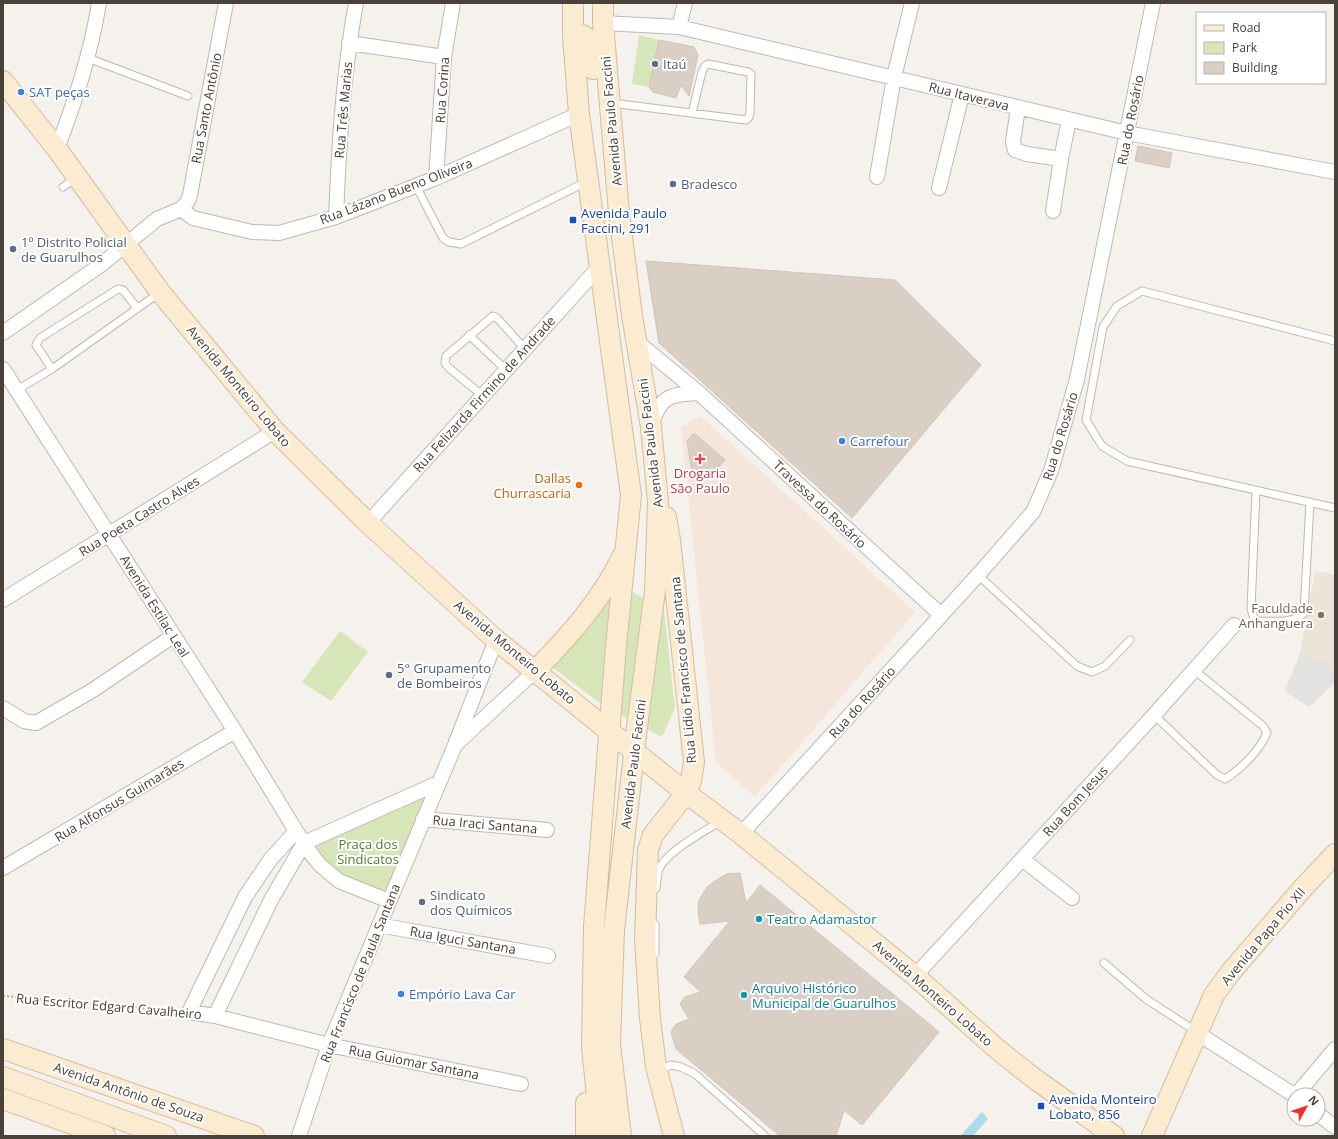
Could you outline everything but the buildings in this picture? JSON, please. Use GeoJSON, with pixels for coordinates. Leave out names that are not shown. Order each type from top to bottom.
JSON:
{"type":"FeatureCollection","features":[{"type":"Feature","properties":{"kind":"main road","name":"Avenida Paulo Faccini"},"geometry":{"type":"LineString","coordinates":[[573,3],[573,36],[579,114],[631,495],[616,646],[594,926],[592,1047]]}},
{"type":"Feature","properties":{"kind":"main road","name":"Avenida Paulo Faccini"},"geometry":{"type":"LineString","coordinates":[[603,3],[603,23],[619,213],[632,316],[651,427],[658,503],[655,591],[614,930],[610,1044],[621,1136]]}},
{"type":"Feature","properties":{"kind":"main road"},"geometry":{"type":"LineString","coordinates":[[573,36],[578,35],[586,37],[591,44],[606,187],[609,199],[619,213]]}},
{"type":"Feature","properties":{"kind":"main road","name":"Avenida Monteiro Lobato"},"geometry":{"type":"LineString","coordinates":[[3,81],[57,149],[70,182],[125,245],[160,292],[275,431],[368,523],[496,640],[686,793],[741,834],[915,976],[1020,1067],[1086,1118],[1114,1136]]}},
{"type":"Feature","properties":{"kind":"main road"},"geometry":{"type":"LineString","coordinates":[[593,217],[605,234],[617,311],[622,315],[632,316]]}},
{"type":"Feature","properties":{"kind":"main road","name":"Rua Lidio Francisco de Santana"},"geometry":{"type":"LineString","coordinates":[[658,503],[664,511],[669,530],[694,762],[691,781],[686,793],[653,835],[648,850],[645,940],[650,1018],[657,1069],[674,1136]]}},
{"type":"Feature","properties":{"kind":"main road"},"geometry":{"type":"LineString","coordinates":[[535,671],[567,638],[588,613],[606,586],[626,549]]}},
{"type":"Feature","properties":{"kind":"main road","name":"Avenida Papa Pio XII"},"geometry":{"type":"LineString","coordinates":[[1152,1136],[1214,995],[1230,973],[1303,888],[1335,854]]}},
{"type":"Feature","properties":{"kind":"main road"},"geometry":{"type":"LineString","coordinates":[[586,1136],[586,1088],[592,1047]]}},
{"type":"Feature","properties":{"kind":"main road"},"geometry":{"type":"LineString","coordinates":[[592,1047],[601,1136]]}},
{"type":"Feature","properties":{"kind":"main road","name":"Avenida Antônio de Souza"},"geometry":{"type":"LineString","coordinates":[[3,1049],[254,1136]]}},
{"type":"Feature","properties":{"kind":"main road"},"geometry":{"type":"LineString","coordinates":[[3,1077],[166,1136]]}},
{"type":"Feature","properties":{"kind":"main road"},"geometry":{"type":"LineString","coordinates":[[3,1099],[105,1136]]}},
{"type":"Feature","properties":{"kind":"street"},"geometry":{"type":"LineString","coordinates":[[57,149],[75,102],[88,58],[100,3]]}},
{"type":"Feature","properties":{"kind":"street","name":"Rua Santo Antônio"},"geometry":{"type":"LineString","coordinates":[[181,209],[188,201],[190,195],[226,3]]}},
{"type":"Feature","properties":{"kind":"street","name":"Rua Três Marias"},"geometry":{"type":"LineString","coordinates":[[336,217],[339,151],[350,43],[356,3]]}},
{"type":"Feature","properties":{"kind":"street","name":"Rua Corina"},"geometry":{"type":"LineString","coordinates":[[436,178],[444,57],[453,3]]}},
{"type":"Feature","properties":{"kind":"street"},"geometry":{"type":"LineString","coordinates":[[679,27],[685,3]]}},
{"type":"Feature","properties":{"kind":"street"},"geometry":{"type":"LineString","coordinates":[[877,177],[894,77],[912,3]]}},
{"type":"Feature","properties":{"kind":"street","name":"Rua do Rosário"},"geometry":{"type":"LineString","coordinates":[[741,834],[978,575],[1033,512],[1051,471],[1077,379],[1153,3]]}},
{"type":"Feature","properties":{"kind":"street","name":"Rua Itaverava"},"geometry":{"type":"LineString","coordinates":[[603,23],[679,27],[1127,133],[1335,172]]}},
{"type":"Feature","properties":{"kind":"street"},"geometry":{"type":"LineString","coordinates":[[350,43],[444,57]]}},
{"type":"Feature","properties":{"kind":"street"},"geometry":{"type":"LineString","coordinates":[[939,188],[962,94]]}},
{"type":"Feature","properties":{"kind":"street"},"geometry":{"type":"LineString","coordinates":[[1018,108],[1013,142],[1015,150],[1027,154],[1061,159]]}},
{"type":"Feature","properties":{"kind":"street","name":"Rua Lázano Bueno Oliveira"},"geometry":{"type":"LineString","coordinates":[[181,209],[193,218],[252,232],[279,233],[336,217],[416,186],[579,114]]}},
{"type":"Feature","properties":{"kind":"street"},"geometry":{"type":"LineString","coordinates":[[1053,211],[1069,120]]}},
{"type":"Feature","properties":{"kind":"street"},"geometry":{"type":"LineString","coordinates":[[3,333],[102,264],[157,219],[181,209]]}},
{"type":"Feature","properties":{"kind":"street","name":"Rua Felizarda Firmino de Andrade"},"geometry":{"type":"LineString","coordinates":[[368,523],[600,266]]}},
{"type":"Feature","properties":{"kind":"street","name":"Travessa do Rosário"},"geometry":{"type":"LineString","coordinates":[[636,341],[699,393],[941,615]]}},
{"type":"Feature","properties":{"kind":"street","name":"Avenida Estilac Leal"},"geometry":{"type":"LineString","coordinates":[[3,369],[235,731],[304,844],[320,865],[339,881],[388,900]]}},
{"type":"Feature","properties":{"kind":"street"},"geometry":{"type":"LineString","coordinates":[[651,427],[655,412],[666,398],[674,395],[699,393]]}},
{"type":"Feature","properties":{"kind":"street","name":"Rua Poeta Castro Alves"},"geometry":{"type":"LineString","coordinates":[[3,600],[110,535],[275,431]]}},
{"type":"Feature","properties":{"kind":"street","name":"Rua Bom Jesus"},"geometry":{"type":"LineString","coordinates":[[915,976],[1154,715],[1234,625]]}},
{"type":"Feature","properties":{"kind":"street"},"geometry":{"type":"LineString","coordinates":[[3,708],[24,721],[36,723],[93,690],[173,636]]}},
{"type":"Feature","properties":{"kind":"street","name":"Rua Francisco de Paula Santana"},"geometry":{"type":"LineString","coordinates":[[299,1136],[329,1045],[388,900],[455,745],[496,640]]}},
{"type":"Feature","properties":{"kind":"street","name":"Rua Francisco de Paula Santana"},"geometry":{"type":"LineString","coordinates":[[455,745],[535,671]]}},
{"type":"Feature","properties":{"kind":"street","name":"Rua Alfonsus Guimarães"},"geometry":{"type":"LineString","coordinates":[[3,868],[235,731]]}},
{"type":"Feature","properties":{"kind":"street"},"geometry":{"type":"LineString","coordinates":[[215,1016],[271,900],[304,844],[438,783]]}},
{"type":"Feature","properties":{"kind":"street","name":"Rua Iraci Santana"},"geometry":{"type":"LineString","coordinates":[[423,819],[547,830]]}},
{"type":"Feature","properties":{"kind":"street"},"geometry":{"type":"LineString","coordinates":[[189,1012],[245,897],[270,860],[296,831]]}},
{"type":"Feature","properties":{"kind":"street"},"geometry":{"type":"LineString","coordinates":[[1022,859],[1072,898]]}},
{"type":"Feature","properties":{"kind":"street","name":"Rua Iguci Santana"},"geometry":{"type":"LineString","coordinates":[[379,925],[548,956]]}},
{"type":"Feature","properties":{"kind":"street","name":"Rua Escritor Edgard Cavalheiro"},"geometry":{"type":"LineString","coordinates":[[189,1012],[215,1016]]}},
{"type":"Feature","properties":{"kind":"street","name":"Rua Guiomar Santana"},"geometry":{"type":"LineString","coordinates":[[215,1016],[329,1045],[521,1084]]}},
{"type":"Feature","properties":{"kind":"street"},"geometry":{"type":"LineString","coordinates":[[1197,1033],[1286,1089]]}},
{"type":"Feature","properties":{"kind":"street"},"geometry":{"type":"LineString","coordinates":[[1302,1087],[1335,1049]]}},
{"type":"Feature","properties":{"kind":"street"},"geometry":{"type":"LineString","coordinates":[[1326,1120],[1335,1127]]}},
{"type":"Feature","properties":{"kind":"lane"},"geometry":{"type":"LineString","coordinates":[[88,58],[188,96]]}},
{"type":"Feature","properties":{"kind":"lane"},"geometry":{"type":"LineString","coordinates":[[610,103],[746,120],[749,117],[750,112],[751,74],[748,72],[708,64],[702,72],[692,113]]}},
{"type":"Feature","properties":{"kind":"lane"},"geometry":{"type":"LineString","coordinates":[[416,186],[444,238],[449,242],[461,244],[469,242],[588,181]]}},
{"type":"Feature","properties":{"kind":"lane"},"geometry":{"type":"LineString","coordinates":[[52,369],[36,345],[40,338],[118,289],[124,290],[137,308]]}},
{"type":"Feature","properties":{"kind":"lane"},"geometry":{"type":"LineString","coordinates":[[1335,341],[1142,291],[1117,306],[1103,327],[1086,420],[1102,446],[1127,461],[1335,508]]}},
{"type":"Feature","properties":{"kind":"lane"},"geometry":{"type":"LineString","coordinates":[[17,390],[52,369],[160,292]]}},
{"type":"Feature","properties":{"kind":"lane"},"geometry":{"type":"LineString","coordinates":[[483,396],[445,363],[446,356],[493,316],[497,318],[526,349]]}},
{"type":"Feature","properties":{"kind":"lane"},"geometry":{"type":"LineString","coordinates":[[469,335],[506,370]]}},
{"type":"Feature","properties":{"kind":"lane"},"geometry":{"type":"LineString","coordinates":[[1256,491],[1251,609],[1254,618],[1258,621],[1292,620],[1299,618],[1304,613],[1310,502]]}},
{"type":"Feature","properties":{"kind":"lane"},"geometry":{"type":"LineString","coordinates":[[978,575],[1077,666],[1092,672],[1105,666],[1130,640]]}},
{"type":"Feature","properties":{"kind":"lane"},"geometry":{"type":"LineString","coordinates":[[1154,715],[1217,775],[1225,779],[1234,774],[1264,741],[1267,733],[1263,726],[1194,670]]}},
{"type":"Feature","properties":{"kind":"lane"},"geometry":{"type":"LineString","coordinates":[[656,898],[658,874],[664,862],[693,839],[723,820]]}},
{"type":"Feature","properties":{"kind":"lane"},"geometry":{"type":"LineString","coordinates":[[655,919],[655,964]]}},
{"type":"Feature","properties":{"kind":"lane"},"geometry":{"type":"LineString","coordinates":[[1104,963],[1146,999],[1197,1033]]}},
{"type":"Feature","properties":{"kind":"lane"},"geometry":{"type":"LineString","coordinates":[[657,1069],[660,1059],[661,1044]]}},
{"type":"Feature","properties":{"kind":"lane"},"geometry":{"type":"LineString","coordinates":[[657,1069],[671,1065],[682,1067],[695,1074],[765,1136]]}},
{"type":"Feature","properties":{"kind":"path","name":"Rua Escritor Edgard Cavalheiro"},"geometry":{"type":"LineString","coordinates":[[3,996],[189,1012]]}},
{"type":"Feature","properties":{"kind":"shaded area"},"geometry":{"type":"Polygon","coordinates":[[[701,416],[915,612],[755,797],[716,762],[681,427],[701,416]]]}},
{"type":"Feature","properties":{"kind":"shaded area","name":"Faculdade Anhanguera"},"geometry":{"type":"Polygon","coordinates":[[[1315,571],[1335,575],[1335,685],[1333,684],[1309,707],[1285,691],[1300,654],[1315,571]]]}},
{"type":"Feature","properties":{"kind":"shaded area"},"geometry":{"type":"Polygon","coordinates":[[[1300,654],[1335,665],[1335,685],[1333,684],[1309,707],[1285,691],[1300,654]]]}},
{"type":"Feature","properties":{"kind":"green space"},"geometry":{"type":"Polygon","coordinates":[[[639,35],[659,40],[649,87],[632,84],[639,35]]]}},
{"type":"Feature","properties":{"kind":"green space"},"geometry":{"type":"Polygon","coordinates":[[[616,583],[664,610],[675,708],[662,737],[604,706],[552,667],[591,626],[616,583]]]}},
{"type":"Feature","properties":{"kind":"green space"},"geometry":{"type":"Polygon","coordinates":[[[340,631],[368,652],[331,701],[302,682],[340,631]]]}},
{"type":"Feature","properties":{"kind":"green space","name":"Praça dos Sindicatos"},"geometry":{"type":"Polygon","coordinates":[[[427,792],[385,895],[333,869],[311,841],[427,792]]]}},
{"type":"Feature","properties":{"kind":"water"},"geometry":{"type":"Polygon","coordinates":[[[982,1112],[988,1119],[973,1136],[960,1136],[982,1112]]]}},
{"type":"Feature","properties":{"kind":"place","name":"Itaú"},"geometry":{"type":"Point","coordinates":[655,64]}},
{"type":"Feature","properties":{"kind":"place","name":"SAT peças"},"geometry":{"type":"Point","coordinates":[21,92]}},
{"type":"Feature","properties":{"kind":"place","name":"Bradesco"},"geometry":{"type":"Point","coordinates":[673,184]}},
{"type":"Feature","properties":{"kind":"place","name":"Avenida Paulo Faccini, 291"},"geometry":{"type":"Point","coordinates":[573,220]}},
{"type":"Feature","properties":{"kind":"place","name":"1º Distrito Policial de Guarulhos"},"geometry":{"type":"Point","coordinates":[13,249]}},
{"type":"Feature","properties":{"kind":"place","name":"Carrefour"},"geometry":{"type":"Point","coordinates":[842,441]}},
{"type":"Feature","properties":{"kind":"place","name":"Drogaria São Paulo"},"geometry":{"type":"Point","coordinates":[700,459]}},
{"type":"Feature","properties":{"kind":"place","name":"Dallas Churrascaria"},"geometry":{"type":"Point","coordinates":[579,485]}},
{"type":"Feature","properties":{"kind":"place","name":"Faculdade Anhanguera"},"geometry":{"type":"Point","coordinates":[1321,615]}},
{"type":"Feature","properties":{"kind":"place","name":"5° Grupamento de Bombeiros"},"geometry":{"type":"Point","coordinates":[389,675]}},
{"type":"Feature","properties":{"kind":"place","name":"Sindicato dos Químicos"},"geometry":{"type":"Point","coordinates":[422,902]}},
{"type":"Feature","properties":{"kind":"place","name":"Teatro Adamastor"},"geometry":{"type":"Point","coordinates":[759,919]}},
{"type":"Feature","properties":{"kind":"place","name":"Empório Lava Car"},"geometry":{"type":"Point","coordinates":[401,994]}},
{"type":"Feature","properties":{"kind":"place","name":"Arquivo Histórico Municipal de Guarulhos"},"geometry":{"type":"Point","coordinates":[744,995]}},
{"type":"Feature","properties":{"kind":"place","name":"Avenida Monteiro Lobato, 856"},"geometry":{"type":"Point","coordinates":[1041,1106]}}]}
